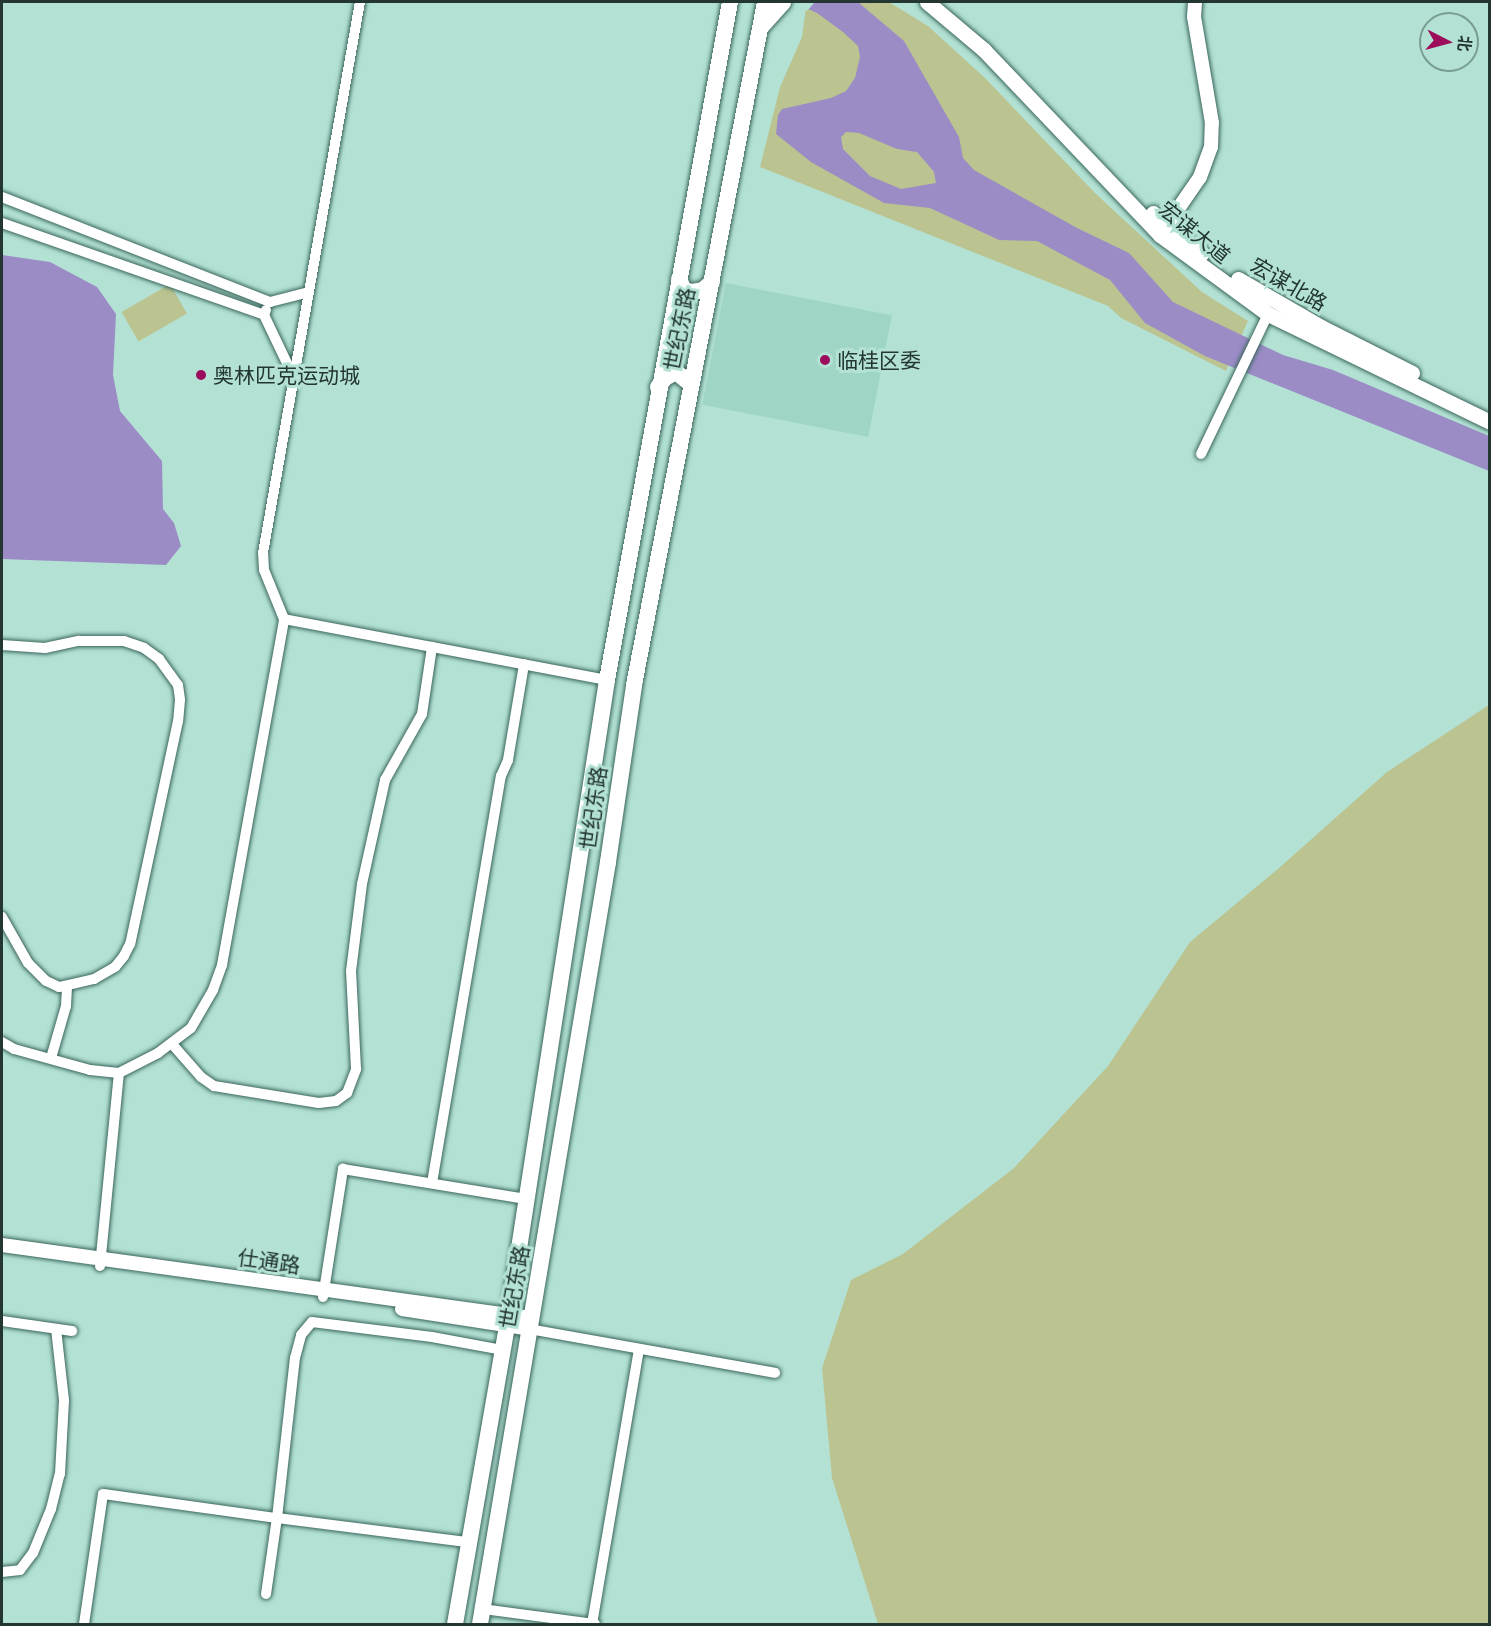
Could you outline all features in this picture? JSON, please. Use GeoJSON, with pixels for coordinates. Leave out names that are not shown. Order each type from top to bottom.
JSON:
{"type":"FeatureCollection","features":[{"type":"Feature","properties":{"kind":"main road","name":"世纪东路"},"geometry":{"type":"LineString","coordinates":[[455,1624],[507,1320],[607,680],[658,387],[730,2]]}},
{"type":"Feature","properties":{"kind":"main road"},"geometry":{"type":"LineString","coordinates":[[759,29],[783,2]]}},
{"type":"Feature","properties":{"kind":"main road","name":"宏谋大道"},"geometry":{"type":"LineString","coordinates":[[927,2],[984,50],[1163,231],[1268,314],[1490,422]]}},
{"type":"Feature","properties":{"kind":"main road","name":"宏谋北路"},"geometry":{"type":"LineString","coordinates":[[942,2],[982,36],[1163,231],[1250,288],[1490,412]]}},
{"type":"Feature","properties":{"kind":"main road","name":"世纪东路"},"geometry":{"type":"LineString","coordinates":[[482,1617],[608,862],[634,686],[764,3]]}},
{"type":"Feature","properties":{"kind":"main road"},"geometry":{"type":"LineString","coordinates":[[679,279],[684,290],[692,292],[703,290],[712,282]]}},
{"type":"Feature","properties":{"kind":"main road"},"geometry":{"type":"LineString","coordinates":[[658,387],[676,372],[691,384]]}},
{"type":"Feature","properties":{"kind":"main road"},"geometry":{"type":"LineString","coordinates":[[607,680],[634,686]]}},
{"type":"Feature","properties":{"kind":"street"},"geometry":{"type":"LineString","coordinates":[[2,1042],[14,1049],[90,1070],[119,1073],[171,1044],[198,1018],[222,965],[284,619],[264,570],[263,553],[360,2]]}},
{"type":"Feature","properties":{"kind":"street"},"geometry":{"type":"LineString","coordinates":[[1163,231],[1200,177],[1211,147],[1212,123],[1194,17],[1195,2]]}},
{"type":"Feature","properties":{"kind":"street"},"geometry":{"type":"LineString","coordinates":[[2,196],[270,302],[309,292]]}},
{"type":"Feature","properties":{"kind":"street"},"geometry":{"type":"LineString","coordinates":[[2,223],[264,315],[294,379]]}},
{"type":"Feature","properties":{"kind":"street"},"geometry":{"type":"LineString","coordinates":[[264,315],[270,302]]}},
{"type":"Feature","properties":{"kind":"street"},"geometry":{"type":"LineString","coordinates":[[1201,454],[1268,314]]}},
{"type":"Feature","properties":{"kind":"street"},"geometry":{"type":"LineString","coordinates":[[284,619],[607,680]]}},
{"type":"Feature","properties":{"kind":"street"},"geometry":{"type":"LineString","coordinates":[[2,645],[45,648],[88,640],[124,641],[144,648],[159,659],[178,685],[178,721],[130,944],[114,967],[94,978],[67,987],[52,984],[38,974],[9,933],[2,917]]}},
{"type":"Feature","properties":{"kind":"street"},"geometry":{"type":"LineString","coordinates":[[171,1044],[201,1077],[214,1086],[319,1103],[336,1101],[347,1093],[356,1069],[351,971],[362,884],[385,780],[422,714],[432,647]]}},
{"type":"Feature","properties":{"kind":"street"},"geometry":{"type":"LineString","coordinates":[[432,1183],[501,776],[508,760],[524,664]]}},
{"type":"Feature","properties":{"kind":"street"},"geometry":{"type":"LineString","coordinates":[[51,1058],[66,1006],[67,987]]}},
{"type":"Feature","properties":{"kind":"street"},"geometry":{"type":"LineString","coordinates":[[100,1262],[119,1073]]}},
{"type":"Feature","properties":{"kind":"street"},"geometry":{"type":"LineString","coordinates":[[324,1293],[343,1168],[526,1198]]}},
{"type":"Feature","properties":{"kind":"street","name":"仕通路"},"geometry":{"type":"LineString","coordinates":[[2,1245],[100,1262],[530,1324]]}},
{"type":"Feature","properties":{"kind":"street","name":"仕通路"},"geometry":{"type":"LineString","coordinates":[[2,1254],[100,1262]]}},
{"type":"Feature","properties":{"kind":"street"},"geometry":{"type":"LineString","coordinates":[[2,1321],[72,1331]]}},
{"type":"Feature","properties":{"kind":"street"},"geometry":{"type":"LineString","coordinates":[[266,1594],[295,1359],[301,1335],[312,1322],[432,1337],[502,1350]]}},
{"type":"Feature","properties":{"kind":"street"},"geometry":{"type":"LineString","coordinates":[[530,1324],[639,1350],[775,1373]]}},
{"type":"Feature","properties":{"kind":"street"},"geometry":{"type":"LineString","coordinates":[[2,1572],[20,1570],[33,1553],[51,1509],[60,1474],[64,1400],[56,1329]]}},
{"type":"Feature","properties":{"kind":"street"},"geometry":{"type":"LineString","coordinates":[[482,1617],[593,1624],[639,1350]]}},
{"type":"Feature","properties":{"kind":"street"},"geometry":{"type":"LineString","coordinates":[[84,1624],[103,1494],[468,1542]]}},
{"type":"Feature","properties":{"kind":"shaded area"},"geometry":{"type":"Polygon","coordinates":[[[793,2],[858,2],[904,41],[959,137],[963,158],[974,170],[1077,228],[1129,253],[1173,302],[1283,355],[1333,370],[1489,436],[1489,471],[1205,356],[1145,323],[1110,280],[1037,241],[999,240],[930,208],[884,203],[811,162],[776,134],[778,115],[782,109],[831,98],[846,91],[855,78],[860,57],[858,46],[817,13],[793,2]],[[846,132],[841,137],[843,149],[870,176],[901,189],[936,183],[934,172],[917,152],[897,149],[859,133],[846,132]]]}},
{"type":"Feature","properties":{"kind":"shaded area"},"geometry":{"type":"Polygon","coordinates":[[[810,2],[889,2],[928,26],[985,78],[1095,193],[1202,292],[1248,321],[1226,371],[1121,318],[1108,306],[760,167],[780,87],[802,37],[806,7],[810,2]]]}},
{"type":"Feature","properties":{"kind":"shaded area"},"geometry":{"type":"Polygon","coordinates":[[[2,255],[50,262],[97,287],[116,314],[113,375],[120,411],[162,461],[163,509],[174,523],[181,546],[166,565],[2,559],[2,255]]]}},
{"type":"Feature","properties":{"kind":"shaded area"},"geometry":{"type":"Polygon","coordinates":[[[726,283],[892,315],[868,437],[702,405],[726,283]]]}},
{"type":"Feature","properties":{"kind":"shaded area"},"geometry":{"type":"Polygon","coordinates":[[[170,284],[187,313],[139,341],[122,312],[170,284]]]}},
{"type":"Feature","properties":{"kind":"shaded area"},"geometry":{"type":"Polygon","coordinates":[[[1489,705],[1489,1624],[878,1624],[832,1478],[822,1368],[851,1280],[903,1254],[1014,1168],[1108,1066],[1190,942],[1279,868],[1387,772],[1489,705]]]}},
{"type":"Feature","properties":{"kind":"pier"},"geometry":{"type":"Polygon","coordinates":[[[790,2],[815,2],[807,11],[790,2]]]}},
{"type":"Feature","properties":{"kind":"place","name":"临桂区委"},"geometry":{"type":"Point","coordinates":[825,360]}},
{"type":"Feature","properties":{"kind":"place","name":"奥林匹克运动城"},"geometry":{"type":"Point","coordinates":[201,375]}}]}
